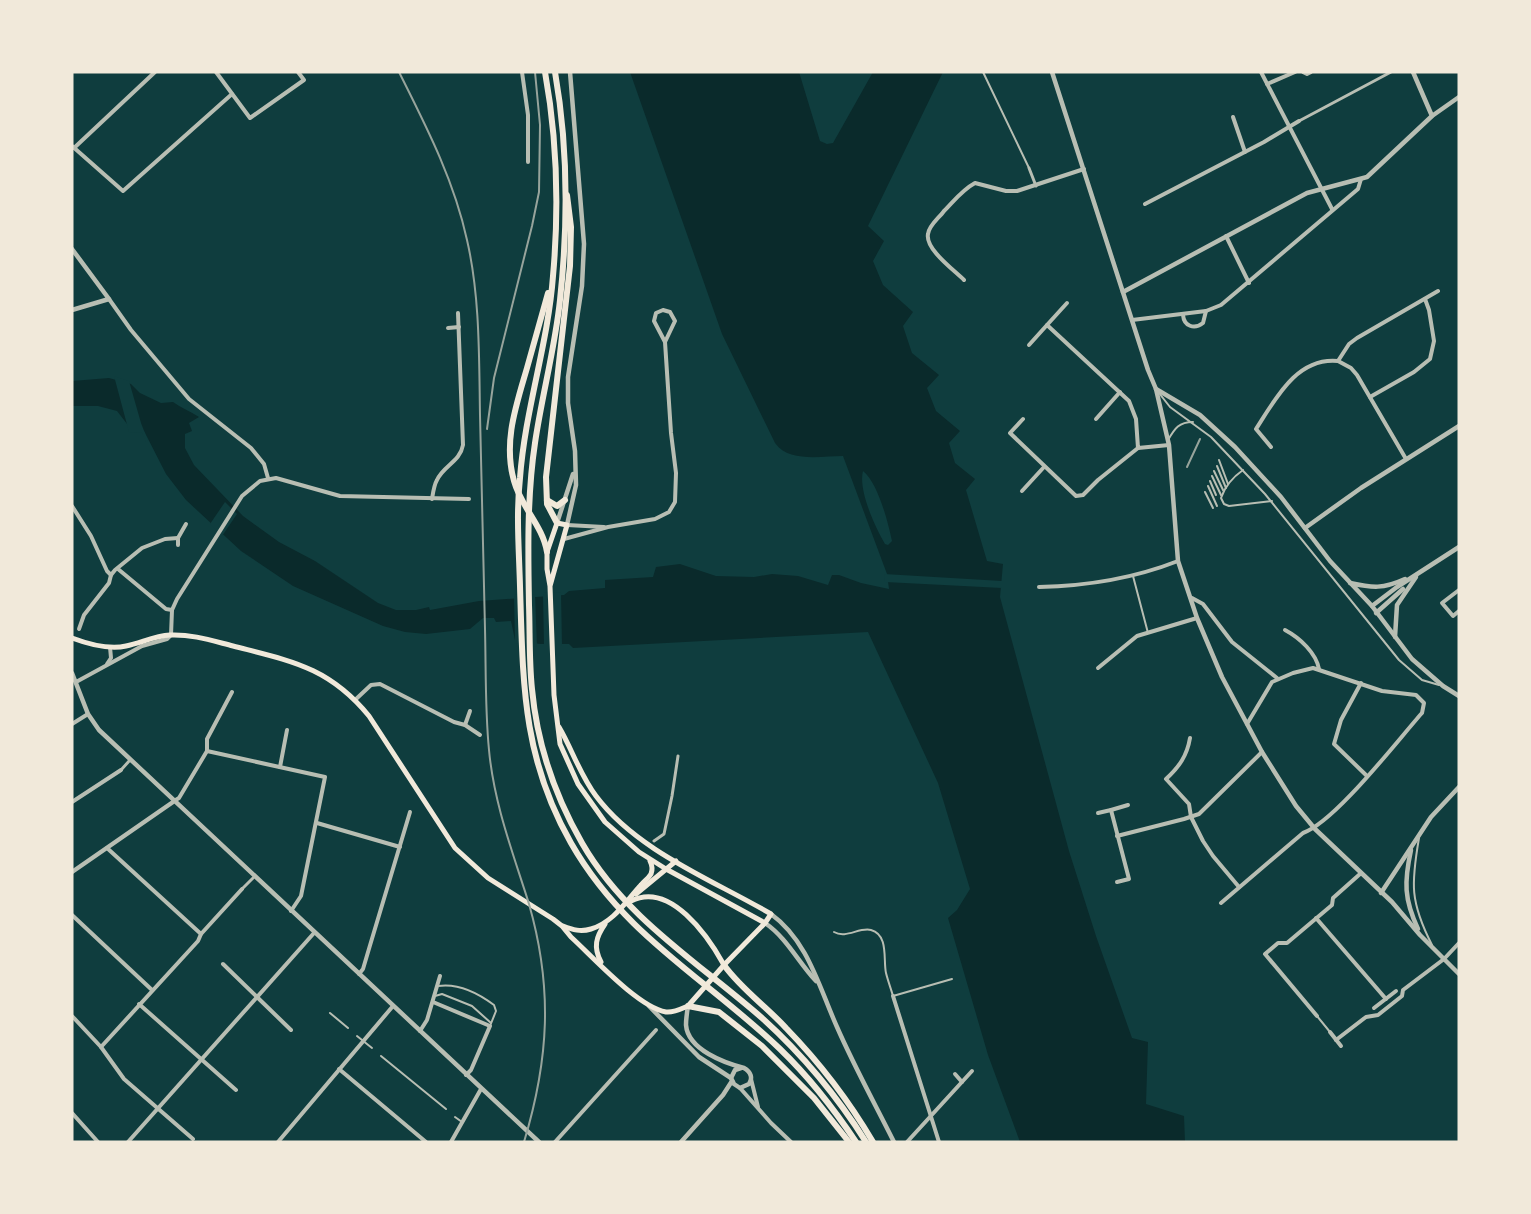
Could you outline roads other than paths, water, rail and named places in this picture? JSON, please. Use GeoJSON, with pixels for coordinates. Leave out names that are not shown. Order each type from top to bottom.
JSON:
{"type":"FeatureCollection","features":[{"type":"Feature","properties":{"kind":"main road"},"geometry":{"type":"LineString","coordinates":[[545,72],[554,135],[554,275],[550,309],[519,478],[522,672],[530,732],[542,776],[561,823],[592,875],[623,914],[780,1048],[820,1092],[856,1142]]}},
{"type":"Feature","properties":{"kind":"main road"},"geometry":{"type":"LineString","coordinates":[[555,72],[563,125],[562,284],[535,444],[529,505],[528,563],[531,665],[535,712],[544,756],[565,810],[594,863],[622,898],[648,925],[761,1018],[792,1047],[823,1082],[866,1142]]}},
{"type":"Feature","properties":{"kind":"main road"},"geometry":{"type":"LineString","coordinates":[[550,586],[567,525],[557,523],[552,515],[547,499],[546,477],[570,266],[571,227],[563,156]]}},
{"type":"Feature","properties":{"kind":"main road"},"geometry":{"type":"LineString","coordinates":[[554,275],[512,423],[510,458],[514,481],[521,499],[538,527],[547,537],[562,539]]}},
{"type":"Feature","properties":{"kind":"main road"},"geometry":{"type":"LineString","coordinates":[[547,499],[557,506],[566,500]]}},
{"type":"Feature","properties":{"kind":"main road"},"geometry":{"type":"LineString","coordinates":[[557,523],[547,537],[555,702],[560,744],[576,781],[605,822],[629,844],[666,869],[765,923]]}},
{"type":"Feature","properties":{"kind":"main road"},"geometry":{"type":"LineString","coordinates":[[72,639],[110,647],[126,646],[149,638],[171,635],[201,638],[295,662],[328,679],[355,700],[379,730],[444,835],[459,853],[496,884],[562,926],[571,937],[649,1006],[672,1012],[688,1006],[771,914],[648,845],[625,826],[602,804],[584,777],[559,727]]}},
{"type":"Feature","properties":{"kind":"main road"},"geometry":{"type":"LineString","coordinates":[[576,781],[584,777]]}},
{"type":"Feature","properties":{"kind":"main road"},"geometry":{"type":"LineString","coordinates":[[629,902],[651,874],[650,859]]}},
{"type":"Feature","properties":{"kind":"main road"},"geometry":{"type":"LineString","coordinates":[[634,894],[643,890],[676,861]]}},
{"type":"Feature","properties":{"kind":"main road"},"geometry":{"type":"LineString","coordinates":[[562,926],[582,931],[592,929],[606,922],[629,902],[639,897],[649,895],[669,903],[701,931],[721,968],[769,1010],[799,1042],[873,1142]]}},
{"type":"Feature","properties":{"kind":"main road"},"geometry":{"type":"LineString","coordinates":[[603,966],[596,951],[596,942],[606,922]]}},
{"type":"Feature","properties":{"kind":"main road"},"geometry":{"type":"LineString","coordinates":[[688,1006],[719,1012],[762,1046],[814,1098],[849,1142]]}},
{"type":"Feature","properties":{"kind":"street"},"geometry":{"type":"LineString","coordinates":[[156,72],[73,147],[123,191],[232,94]]}},
{"type":"Feature","properties":{"kind":"street"},"geometry":{"type":"LineString","coordinates":[[216,72],[250,118],[304,80],[298,72]]}},
{"type":"Feature","properties":{"kind":"street"},"geometry":{"type":"LineString","coordinates":[[522,72],[528,115],[528,162]]}},
{"type":"Feature","properties":{"kind":"street"},"geometry":{"type":"LineString","coordinates":[[570,72],[584,244],[582,286],[567,385],[576,486],[567,525],[608,527]]}},
{"type":"Feature","properties":{"kind":"street"},"geometry":{"type":"LineString","coordinates":[[1052,72],[1156,388],[1169,443],[1178,561],[1197,618],[1222,677],[1262,752],[1296,807],[1360,874],[1392,902],[1420,935],[1459,974]]}},
{"type":"Feature","properties":{"kind":"street"},"geometry":{"type":"LineString","coordinates":[[1261,72],[1332,209]]}},
{"type":"Feature","properties":{"kind":"street"},"geometry":{"type":"LineString","coordinates":[[1266,84],[1295,72]]}},
{"type":"Feature","properties":{"kind":"street"},"geometry":{"type":"LineString","coordinates":[[1303,72],[1307,74],[1311,72]]}},
{"type":"Feature","properties":{"kind":"street"},"geometry":{"type":"LineString","coordinates":[[1146,204],[1391,72]]}},
{"type":"Feature","properties":{"kind":"street"},"geometry":{"type":"LineString","coordinates":[[1413,72],[1432,116]]}},
{"type":"Feature","properties":{"kind":"street"},"geometry":{"type":"LineString","coordinates":[[1123,291],[1307,193],[1361,179],[1375,171],[1432,116],[1459,97]]}},
{"type":"Feature","properties":{"kind":"street"},"geometry":{"type":"LineString","coordinates":[[1233,117],[1245,152]]}},
{"type":"Feature","properties":{"kind":"street"},"geometry":{"type":"LineString","coordinates":[[1029,168],[1037,186]]}},
{"type":"Feature","properties":{"kind":"street"},"geometry":{"type":"LineString","coordinates":[[964,280],[934,252],[927,236],[932,225],[966,188],[975,183],[1006,191],[1017,191],[1084,169]]}},
{"type":"Feature","properties":{"kind":"street"},"geometry":{"type":"LineString","coordinates":[[1132,320],[1183,315],[1206,311],[1221,305],[1358,189],[1361,179]]}},
{"type":"Feature","properties":{"kind":"street"},"geometry":{"type":"LineString","coordinates":[[1226,236],[1249,283]]}},
{"type":"Feature","properties":{"kind":"street"},"geometry":{"type":"LineString","coordinates":[[72,249],[138,339],[189,399],[251,448],[264,464],[268,478]]}},
{"type":"Feature","properties":{"kind":"street"},"geometry":{"type":"LineString","coordinates":[[1338,361],[1349,344],[1357,338],[1438,291]]}},
{"type":"Feature","properties":{"kind":"street"},"geometry":{"type":"LineString","coordinates":[[72,310],[109,299]]}},
{"type":"Feature","properties":{"kind":"street"},"geometry":{"type":"LineString","coordinates":[[1370,397],[1414,372],[1430,359],[1434,341],[1425,299]]}},
{"type":"Feature","properties":{"kind":"street"},"geometry":{"type":"LineString","coordinates":[[1029,345],[1067,303]]}},
{"type":"Feature","properties":{"kind":"street"},"geometry":{"type":"LineString","coordinates":[[562,539],[664,515],[672,509],[675,502],[676,474],[665,342],[654,321],[656,314],[663,310],[670,312],[675,321],[665,342]]}},
{"type":"Feature","properties":{"kind":"street"},"geometry":{"type":"LineString","coordinates":[[1183,315],[1188,325],[1195,327],[1203,323],[1206,311]]}},
{"type":"Feature","properties":{"kind":"street"},"geometry":{"type":"LineString","coordinates":[[432,499],[435,482],[441,473],[456,460],[462,452],[463,445],[458,313]]}},
{"type":"Feature","properties":{"kind":"street"},"geometry":{"type":"LineString","coordinates":[[1047,325],[1129,401],[1134,411],[1138,448]]}},
{"type":"Feature","properties":{"kind":"street"},"geometry":{"type":"LineString","coordinates":[[448,328],[459,327]]}},
{"type":"Feature","properties":{"kind":"street"},"geometry":{"type":"LineString","coordinates":[[1271,447],[1256,429],[1286,386],[1302,370],[1316,363],[1338,361],[1352,368],[1406,459]]}},
{"type":"Feature","properties":{"kind":"street"},"geometry":{"type":"LineString","coordinates":[[1156,388],[1200,415],[1228,440],[1281,497],[1350,583],[1372,606],[1412,659],[1443,686],[1459,696]]}},
{"type":"Feature","properties":{"kind":"street"},"geometry":{"type":"LineString","coordinates":[[1096,419],[1120,392]]}},
{"type":"Feature","properties":{"kind":"street"},"geometry":{"type":"LineString","coordinates":[[1023,419],[1010,434],[1076,496],[1083,495],[1138,448],[1169,443]]}},
{"type":"Feature","properties":{"kind":"street"},"geometry":{"type":"LineString","coordinates":[[1305,528],[1459,426]]}},
{"type":"Feature","properties":{"kind":"street"},"geometry":{"type":"LineString","coordinates":[[1022,490],[1044,467]]}},
{"type":"Feature","properties":{"kind":"street"},"geometry":{"type":"LineString","coordinates":[[557,523],[575,468]]}},
{"type":"Feature","properties":{"kind":"street"},"geometry":{"type":"LineString","coordinates":[[76,682],[142,646],[167,639],[171,635],[172,610],[232,510],[248,489],[260,481],[268,478],[297,483],[340,495],[469,499]]}},
{"type":"Feature","properties":{"kind":"street"},"geometry":{"type":"LineString","coordinates":[[72,506],[111,575]]}},
{"type":"Feature","properties":{"kind":"street"},"geometry":{"type":"LineString","coordinates":[[178,545],[178,538],[186,524]]}},
{"type":"Feature","properties":{"kind":"street"},"geometry":{"type":"LineString","coordinates":[[79,629],[84,615],[109,584],[111,575],[142,548],[165,539],[178,538]]}},
{"type":"Feature","properties":{"kind":"street"},"geometry":{"type":"LineString","coordinates":[[1372,606],[1459,547]]}},
{"type":"Feature","properties":{"kind":"street"},"geometry":{"type":"LineString","coordinates":[[1039,586],[1083,585],[1133,576],[1178,561]]}},
{"type":"Feature","properties":{"kind":"street"},"geometry":{"type":"LineString","coordinates":[[118,569],[166,609],[172,610]]}},
{"type":"Feature","properties":{"kind":"street"},"geometry":{"type":"LineString","coordinates":[[1350,583],[1374,588],[1383,587],[1417,574]]}},
{"type":"Feature","properties":{"kind":"street"},"geometry":{"type":"LineString","coordinates":[[1376,613],[1397,596],[1417,574]]}},
{"type":"Feature","properties":{"kind":"street"},"geometry":{"type":"LineString","coordinates":[[1395,639],[1397,604],[1417,574]]}},
{"type":"Feature","properties":{"kind":"street"},"geometry":{"type":"LineString","coordinates":[[1459,590],[1442,603],[1453,616],[1459,611]]}},
{"type":"Feature","properties":{"kind":"street"},"geometry":{"type":"LineString","coordinates":[[1192,598],[1203,604],[1232,642],[1277,678]]}},
{"type":"Feature","properties":{"kind":"street"},"geometry":{"type":"LineString","coordinates":[[1098,668],[1137,636],[1197,618]]}},
{"type":"Feature","properties":{"kind":"street"},"geometry":{"type":"LineString","coordinates":[[1285,630],[1295,635],[1317,660],[1319,669]]}},
{"type":"Feature","properties":{"kind":"street"},"geometry":{"type":"LineString","coordinates":[[105,666],[110,660],[110,647]]}},
{"type":"Feature","properties":{"kind":"street"},"geometry":{"type":"LineString","coordinates":[[1221,903],[1304,833],[1315,829],[1367,776],[1422,713],[1424,703],[1416,695],[1382,691],[1319,669],[1302,670],[1277,678],[1272,682],[1247,725]]}},
{"type":"Feature","properties":{"kind":"street"},"geometry":{"type":"LineString","coordinates":[[72,674],[88,714],[99,730],[173,802],[539,1142]]}},
{"type":"Feature","properties":{"kind":"street"},"geometry":{"type":"LineString","coordinates":[[1361,683],[1341,720],[1334,744],[1367,776]]}},
{"type":"Feature","properties":{"kind":"street"},"geometry":{"type":"LineString","coordinates":[[355,700],[371,685],[380,684],[454,722],[465,725],[480,735]]}},
{"type":"Feature","properties":{"kind":"street"},"geometry":{"type":"LineString","coordinates":[[72,872],[179,798],[207,751],[207,739],[232,692]]}},
{"type":"Feature","properties":{"kind":"street"},"geometry":{"type":"LineString","coordinates":[[465,725],[470,711]]}},
{"type":"Feature","properties":{"kind":"street"},"geometry":{"type":"LineString","coordinates":[[72,724],[88,714]]}},
{"type":"Feature","properties":{"kind":"street"},"geometry":{"type":"LineString","coordinates":[[280,767],[286,730]]}},
{"type":"Feature","properties":{"kind":"street"},"geometry":{"type":"LineString","coordinates":[[1190,738],[1188,751],[1180,766],[1166,779],[1189,804],[1191,817],[1213,856],[1239,887]]}},
{"type":"Feature","properties":{"kind":"street"},"geometry":{"type":"LineString","coordinates":[[207,751],[325,777],[301,896],[291,912]]}},
{"type":"Feature","properties":{"kind":"street"},"geometry":{"type":"LineString","coordinates":[[1117,836],[1199,814],[1262,752]]}},
{"type":"Feature","properties":{"kind":"street"},"geometry":{"type":"LineString","coordinates":[[654,841],[664,834],[678,756]]}},
{"type":"Feature","properties":{"kind":"street"},"geometry":{"type":"LineString","coordinates":[[72,802],[121,770],[130,760]]}},
{"type":"Feature","properties":{"kind":"street"},"geometry":{"type":"LineString","coordinates":[[1382,893],[1431,818],[1459,787]]}},
{"type":"Feature","properties":{"kind":"street"},"geometry":{"type":"LineString","coordinates":[[1098,813],[1128,805]]}},
{"type":"Feature","properties":{"kind":"street"},"geometry":{"type":"LineString","coordinates":[[1110,810],[1129,879],[1117,882]]}},
{"type":"Feature","properties":{"kind":"street"},"geometry":{"type":"LineString","coordinates":[[358,974],[363,969],[410,812]]}},
{"type":"Feature","properties":{"kind":"street"},"geometry":{"type":"LineString","coordinates":[[316,822],[400,847]]}},
{"type":"Feature","properties":{"kind":"street"},"geometry":{"type":"LineString","coordinates":[[1412,847],[1405,890],[1410,911],[1420,935]]}},
{"type":"Feature","properties":{"kind":"street"},"geometry":{"type":"LineString","coordinates":[[107,848],[201,934]]}},
{"type":"Feature","properties":{"kind":"street"},"geometry":{"type":"LineString","coordinates":[[1317,1016],[1265,954],[1278,943],[1287,943],[1317,918],[1332,905],[1334,898],[1360,874]]}},
{"type":"Feature","properties":{"kind":"street"},"geometry":{"type":"LineString","coordinates":[[101,1047],[254,877]]}},
{"type":"Feature","properties":{"kind":"street"},"geometry":{"type":"LineString","coordinates":[[771,914],[791,931],[812,966],[837,1027],[894,1142]]}},
{"type":"Feature","properties":{"kind":"street"},"geometry":{"type":"LineString","coordinates":[[72,915],[152,990]]}},
{"type":"Feature","properties":{"kind":"street"},"geometry":{"type":"LineString","coordinates":[[1317,918],[1386,999]]}},
{"type":"Feature","properties":{"kind":"street"},"geometry":{"type":"LineString","coordinates":[[765,923],[784,939],[818,983]]}},
{"type":"Feature","properties":{"kind":"street"},"geometry":{"type":"LineString","coordinates":[[128,1142],[314,933]]}},
{"type":"Feature","properties":{"kind":"street"},"geometry":{"type":"LineString","coordinates":[[1336,1040],[1366,1017],[1378,1016],[1402,996],[1403,990],[1444,959],[1459,943]]}},
{"type":"Feature","properties":{"kind":"street"},"geometry":{"type":"LineString","coordinates":[[223,964],[291,1030]]}},
{"type":"Feature","properties":{"kind":"street"},"geometry":{"type":"LineString","coordinates":[[420,1031],[427,1020],[440,975]]}},
{"type":"Feature","properties":{"kind":"street"},"geometry":{"type":"LineString","coordinates":[[1374,1008],[1396,991]]}},
{"type":"Feature","properties":{"kind":"street"},"geometry":{"type":"LineString","coordinates":[[893,996],[939,1142]]}},
{"type":"Feature","properties":{"kind":"street"},"geometry":{"type":"LineString","coordinates":[[433,1002],[490,1024],[471,1070],[466,1075]]}},
{"type":"Feature","properties":{"kind":"street"},"geometry":{"type":"LineString","coordinates":[[139,1004],[236,1090]]}},
{"type":"Feature","properties":{"kind":"street"},"geometry":{"type":"LineString","coordinates":[[278,1142],[393,1006]]}},
{"type":"Feature","properties":{"kind":"street"},"geometry":{"type":"LineString","coordinates":[[649,1006],[699,1057],[732,1080],[791,1142]]}},
{"type":"Feature","properties":{"kind":"street"},"geometry":{"type":"LineString","coordinates":[[688,1006],[687,1031],[709,1055],[748,1071],[759,1109]]}},
{"type":"Feature","properties":{"kind":"street"},"geometry":{"type":"LineString","coordinates":[[72,1016],[101,1047],[124,1079],[193,1139]]}},
{"type":"Feature","properties":{"kind":"street"},"geometry":{"type":"LineString","coordinates":[[555,1142],[656,1030]]}},
{"type":"Feature","properties":{"kind":"street"},"geometry":{"type":"LineString","coordinates":[[1330,1032],[1341,1046]]}},
{"type":"Feature","properties":{"kind":"street"},"geometry":{"type":"LineString","coordinates":[[681,1142],[723,1095],[732,1080],[733,1072],[741,1068]]}},
{"type":"Feature","properties":{"kind":"street"},"geometry":{"type":"LineString","coordinates":[[339,1069],[426,1142]]}},
{"type":"Feature","properties":{"kind":"street"},"geometry":{"type":"LineString","coordinates":[[907,1142],[972,1071]]}},
{"type":"Feature","properties":{"kind":"street"},"geometry":{"type":"LineString","coordinates":[[955,1074],[962,1082]]}},
{"type":"Feature","properties":{"kind":"street"},"geometry":{"type":"LineString","coordinates":[[723,1095],[746,1086],[751,1078]]}},
{"type":"Feature","properties":{"kind":"street"},"geometry":{"type":"LineString","coordinates":[[451,1142],[481,1089]]}},
{"type":"Feature","properties":{"kind":"street"},"geometry":{"type":"LineString","coordinates":[[72,1113],[98,1142]]}},
{"type":"Feature","properties":{"kind":"lane"},"geometry":{"type":"LineString","coordinates":[[983,72],[1029,168]]}},
{"type":"Feature","properties":{"kind":"lane"},"geometry":{"type":"LineString","coordinates":[[1156,388],[1170,407],[1211,437],[1272,501],[1399,660],[1422,680],[1443,686]]}},
{"type":"Feature","properties":{"kind":"lane"},"geometry":{"type":"LineString","coordinates":[[1169,443],[1174,429],[1183,422],[1193,422]]}},
{"type":"Feature","properties":{"kind":"lane"},"geometry":{"type":"LineString","coordinates":[[1219,460],[1228,484]]}},
{"type":"Feature","properties":{"kind":"lane"},"geometry":{"type":"LineString","coordinates":[[1217,466],[1226,488]]}},
{"type":"Feature","properties":{"kind":"lane"},"geometry":{"type":"LineString","coordinates":[[1221,496],[1228,484],[1243,470]]}},
{"type":"Feature","properties":{"kind":"lane"},"geometry":{"type":"LineString","coordinates":[[1214,471],[1223,491]]}},
{"type":"Feature","properties":{"kind":"lane"},"geometry":{"type":"LineString","coordinates":[[1212,476],[1224,504],[1229,506],[1272,501]]}},
{"type":"Feature","properties":{"kind":"lane"},"geometry":{"type":"LineString","coordinates":[[1210,481],[1216,495]]}},
{"type":"Feature","properties":{"kind":"lane"},"geometry":{"type":"LineString","coordinates":[[1208,486],[1217,506]]}},
{"type":"Feature","properties":{"kind":"lane"},"geometry":{"type":"LineString","coordinates":[[1205,492],[1213,508]]}},
{"type":"Feature","properties":{"kind":"lane"},"geometry":{"type":"LineString","coordinates":[[1133,576],[1148,633]]}},
{"type":"Feature","properties":{"kind":"lane"},"geometry":{"type":"LineString","coordinates":[[1419,835],[1414,864],[1414,903],[1433,948]]}},
{"type":"Feature","properties":{"kind":"lane"},"geometry":{"type":"LineString","coordinates":[[834,932],[840,935],[873,930],[880,935],[885,953],[886,972],[893,996],[952,979]]}},
{"type":"Feature","properties":{"kind":"lane"},"geometry":{"type":"LineString","coordinates":[[438,986],[457,985],[483,997],[494,1005],[496,1011],[490,1024]]}},
{"type":"Feature","properties":{"kind":"lane"},"geometry":{"type":"LineString","coordinates":[[435,996],[442,994],[472,1006],[488,1018],[490,1024]]}},
{"type":"Feature","properties":{"kind":"lane"},"geometry":{"type":"LineString","coordinates":[[330,1013],[348,1028]]}},
{"type":"Feature","properties":{"kind":"lane"},"geometry":{"type":"LineString","coordinates":[[1317,1016],[1330,1032]]}},
{"type":"Feature","properties":{"kind":"lane"},"geometry":{"type":"LineString","coordinates":[[357,1036],[372,1047]]}},
{"type":"Feature","properties":{"kind":"lane"},"geometry":{"type":"LineString","coordinates":[[381,1056],[446,1109]]}},
{"type":"Feature","properties":{"kind":"lane"},"geometry":{"type":"LineString","coordinates":[[455,1117],[462,1122]]}},
{"type":"Feature","properties":{"kind":"water"},"geometry":{"type":"Polygon","coordinates":[[[630,72],[799,72],[820,141],[827,144],[833,143],[873,72],[943,72],[868,226],[884,241],[873,261],[883,285],[913,312],[903,326],[912,353],[939,375],[927,388],[936,411],[960,431],[949,443],[955,463],[975,479],[966,490],[987,561],[1003,564],[1000,597],[1069,851],[1132,1038],[1148,1042],[1146,1104],[1184,1116],[1185,1142],[1020,1142],[988,1055],[948,918],[957,910],[970,889],[938,783],[868,632],[573,648],[569,644],[540,644],[515,640],[511,621],[496,622],[494,618],[483,618],[470,629],[426,634],[405,632],[383,626],[293,586],[241,551],[186,500],[166,474],[144,431],[131,429],[117,411],[98,406],[72,406],[72,381],[109,378],[131,384],[140,393],[161,403],[173,402],[199,417],[189,423],[192,431],[185,434],[185,448],[194,465],[243,516],[279,542],[315,561],[378,603],[396,610],[416,610],[429,607],[430,610],[479,601],[564,595],[569,591],[605,588],[605,580],[653,577],[656,567],[680,564],[716,576],[754,577],[772,574],[798,576],[828,585],[832,575],[839,575],[889,589],[887,574],[843,456],[797,456],[781,449],[775,443],[722,334],[630,72]],[[863,471],[865,498],[877,528],[885,544],[888,545],[892,541],[885,514],[878,493],[863,471]]]}},
{"type":"Feature","properties":{"kind":"railway"},"geometry":{"type":"LineString","coordinates":[[399,72],[455,196],[467,240],[477,305],[489,750],[495,790],[537,935],[545,994],[545,1023],[539,1082],[524,1142]]}},
{"type":"Feature","properties":{"kind":"railway"},"geometry":{"type":"LineString","coordinates":[[487,429],[494,378],[539,192],[540,125],[535,72]]}},
{"type":"Feature","properties":{"kind":"railway"},"geometry":{"type":"LineString","coordinates":[[1187,467],[1200,439]]}}]}
